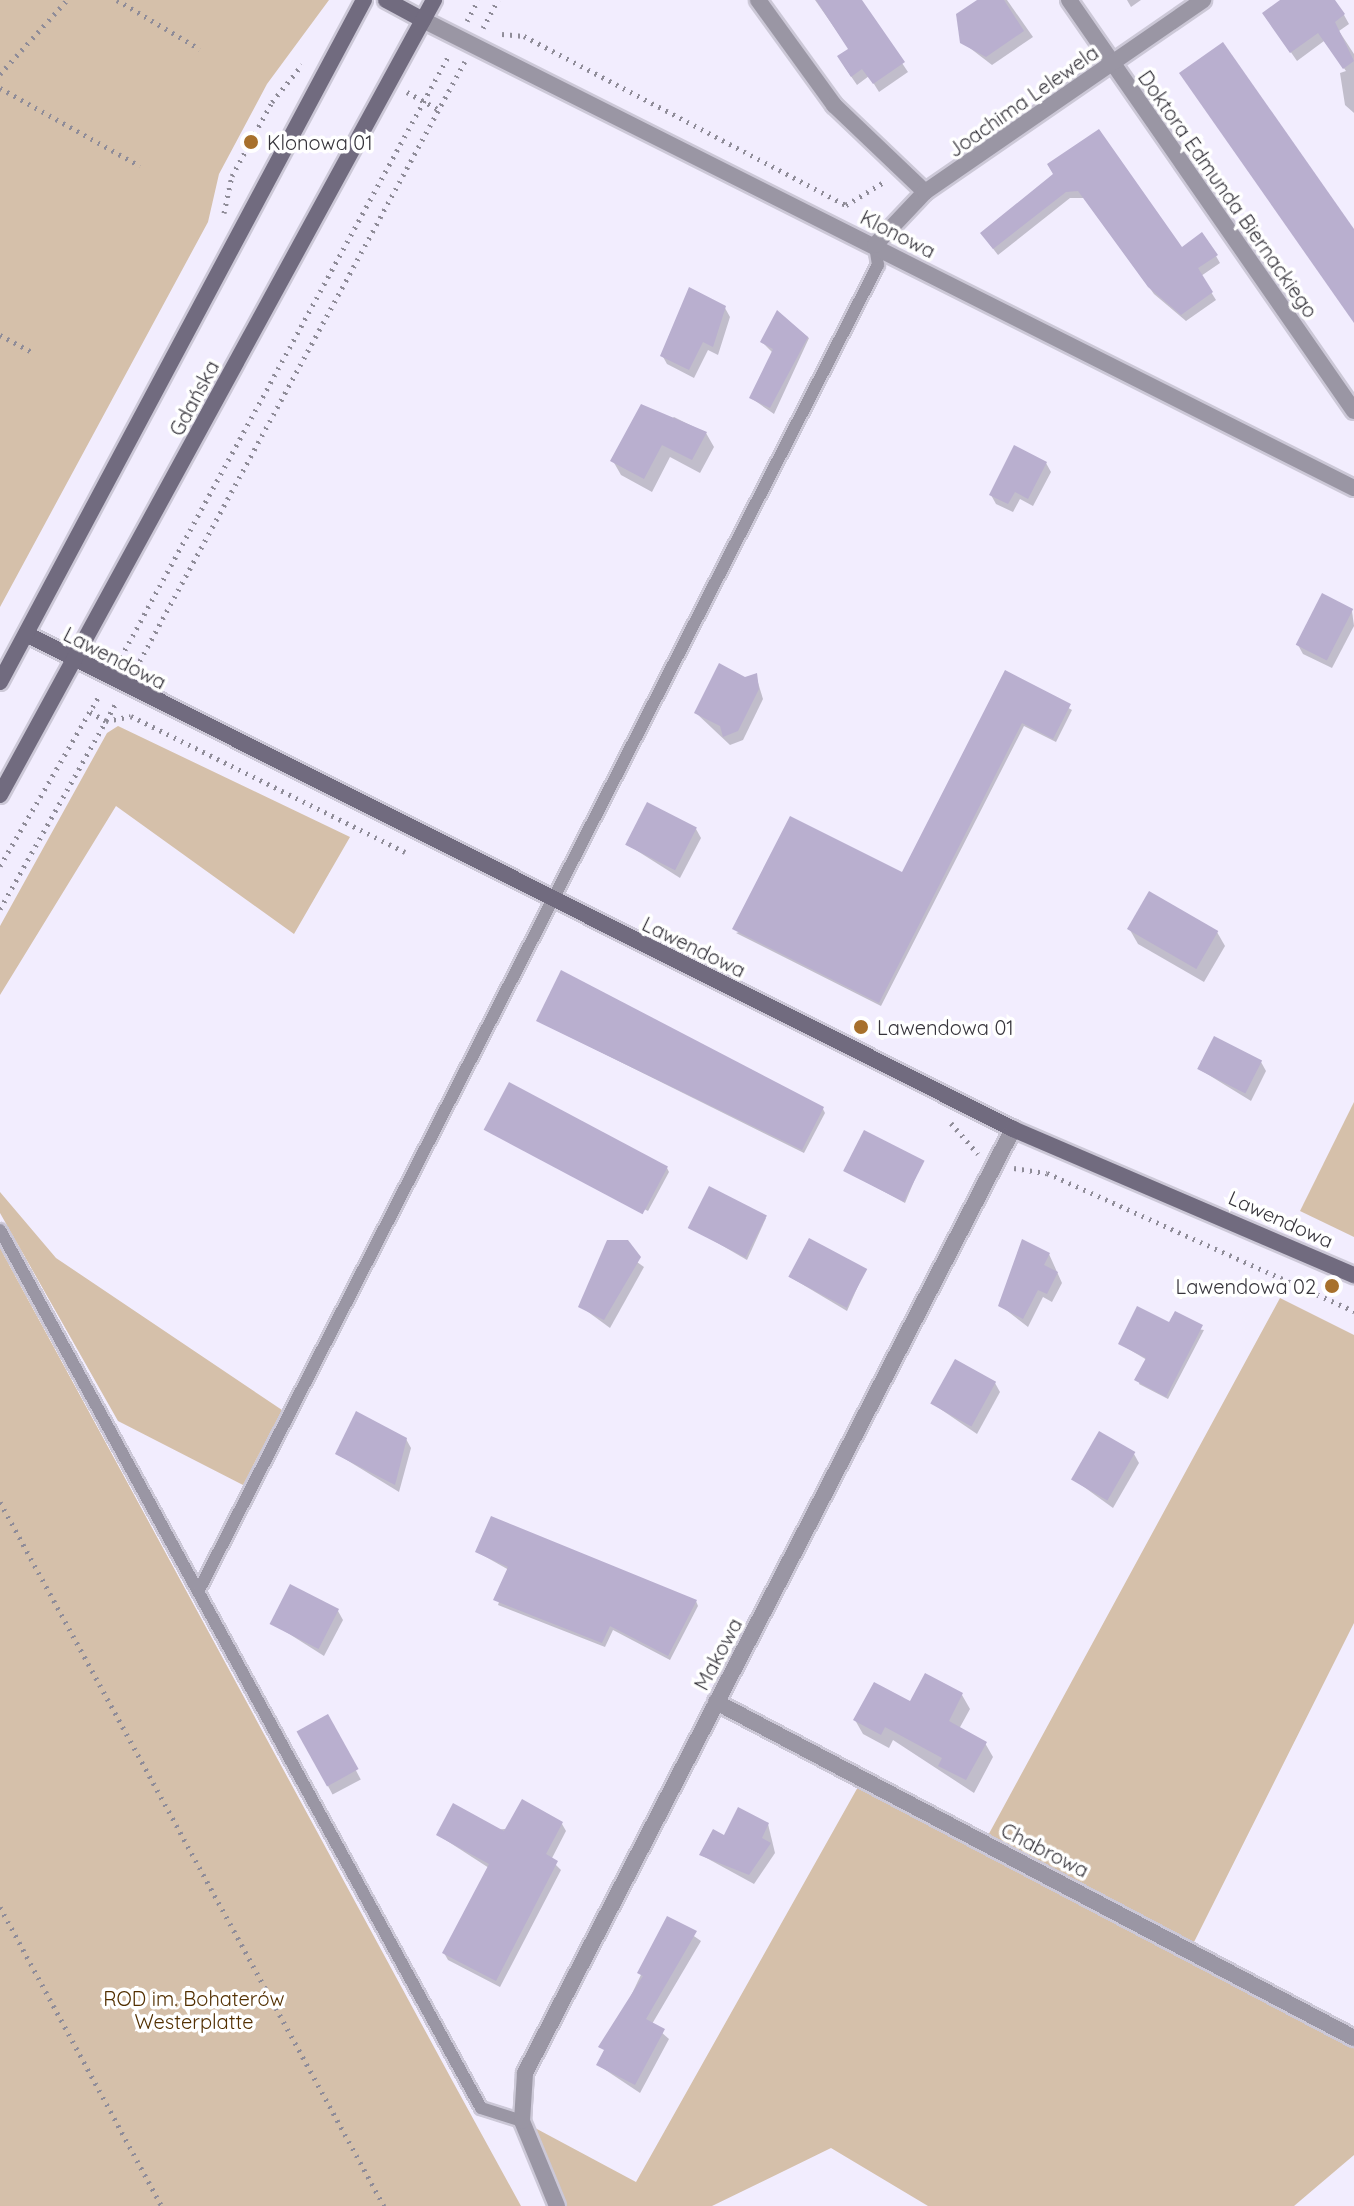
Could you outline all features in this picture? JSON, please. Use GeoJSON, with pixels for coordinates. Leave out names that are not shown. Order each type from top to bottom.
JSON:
{"type":"FeatureCollection","features":[{"type":"Feature","properties":{"kind":"main road","name":"Gdańska"},"geometry":{"type":"LineString","coordinates":[[0,682],[364,0]]}},
{"type":"Feature","properties":{"kind":"main road"},"geometry":{"type":"LineString","coordinates":[[386,0],[423,20]]}},
{"type":"Feature","properties":{"kind":"main road","name":"Gdańska"},"geometry":{"type":"LineString","coordinates":[[0,795],[434,0]]}},
{"type":"Feature","properties":{"kind":"main road","name":"Lawendowa"},"geometry":{"type":"LineString","coordinates":[[26,634],[126,687],[1013,1129],[1354,1275]]}},
{"type":"Feature","properties":{"kind":"street"},"geometry":{"type":"LineString","coordinates":[[758,0],[834,105],[925,192]]}},
{"type":"Feature","properties":{"kind":"street","name":"Doktora Edmunda Biernackiego"},"geometry":{"type":"LineString","coordinates":[[1069,0],[1354,411]]}},
{"type":"Feature","properties":{"kind":"street","name":"Joachima Lelewela"},"geometry":{"type":"LineString","coordinates":[[875,245],[925,192],[1203,0]]}},
{"type":"Feature","properties":{"kind":"street","name":"Klonowa"},"geometry":{"type":"LineString","coordinates":[[423,20],[1354,488]]}},
{"type":"Feature","properties":{"kind":"street","name":"Makowa"},"geometry":{"type":"LineString","coordinates":[[557,2206],[522,2121],[525,2073],[544,2029],[1013,1129]]}},
{"type":"Feature","properties":{"kind":"street","name":"Chabrowa"},"geometry":{"type":"LineString","coordinates":[[716,1702],[1354,2038]]}},
{"type":"Feature","properties":{"kind":"lane"},"geometry":{"type":"LineString","coordinates":[[199,1590],[878,265],[875,245]]}},
{"type":"Feature","properties":{"kind":"lane"},"geometry":{"type":"LineString","coordinates":[[0,1230],[481,2108],[522,2121]]}},
{"type":"Feature","properties":{"kind":"path"},"geometry":{"type":"LineString","coordinates":[[0,74],[67,0]]}},
{"type":"Feature","properties":{"kind":"path"},"geometry":{"type":"LineString","coordinates":[[117,0],[200,49]]}},
{"type":"Feature","properties":{"kind":"path"},"geometry":{"type":"LineString","coordinates":[[0,866],[109,678],[478,0]]}},
{"type":"Feature","properties":{"kind":"path"},"geometry":{"type":"LineString","coordinates":[[0,909],[126,687],[498,0]]}},
{"type":"Feature","properties":{"kind":"path"},"geometry":{"type":"LineString","coordinates":[[389,83],[438,109]]}},
{"type":"Feature","properties":{"kind":"path"},"geometry":{"type":"LineString","coordinates":[[0,88],[140,166]]}},
{"type":"Feature","properties":{"kind":"path"},"geometry":{"type":"LineString","coordinates":[[0,335],[34,353]]}},
{"type":"Feature","properties":{"kind":"path"},"geometry":{"type":"LineString","coordinates":[[0,1502],[384,2206]]}},
{"type":"Feature","properties":{"kind":"path"},"geometry":{"type":"LineString","coordinates":[[0,1524],[9,1519]]}},
{"type":"Feature","properties":{"kind":"path"},"geometry":{"type":"LineString","coordinates":[[0,1907],[162,2206]]}},
{"type":"Feature","properties":{"kind":"green space"},"geometry":{"type":"Polygon","coordinates":[[[0,0],[329,0],[267,84],[219,174],[208,222],[0,607],[0,0]]]}},
{"type":"Feature","properties":{"kind":"green space"},"geometry":{"type":"Polygon","coordinates":[[[118,726],[350,837],[294,934],[116,806],[0,995],[0,926],[107,733],[118,726]]]}},
{"type":"Feature","properties":{"kind":"green space"},"geometry":{"type":"Polygon","coordinates":[[[1354,1102],[1354,1237],[1300,1211],[1354,1102]]]}},
{"type":"Feature","properties":{"kind":"green space"},"geometry":{"type":"Polygon","coordinates":[[[0,1192],[56,1258],[282,1410],[243,1485],[118,1421],[0,1213],[0,1192]]]}},
{"type":"Feature","properties":{"kind":"green space","name":"ROD im. Bohaterów Westerplatte"},"geometry":{"type":"Polygon","coordinates":[[[0,1248],[453,2082],[521,2206],[0,2206],[0,1248]]]}},
{"type":"Feature","properties":{"kind":"green space"},"geometry":{"type":"Polygon","coordinates":[[[1280,1298],[1354,1335],[1354,1623],[1191,1948],[1354,2038],[1354,2155],[1294,2206],[928,2206],[831,2148],[712,2206],[557,2206],[522,2121],[636,2182],[863,1778],[985,1841],[1280,1298]]]}},
{"type":"Feature","properties":{"kind":"building"},"geometry":{"type":"Polygon","coordinates":[[[816,0],[862,0],[905,62],[873,84],[862,69],[851,77],[837,56],[848,49],[816,0]]]}},
{"type":"Feature","properties":{"kind":"building"},"geometry":{"type":"Polygon","coordinates":[[[977,0],[1004,0],[1024,31],[986,57],[960,43],[956,14],[977,0]]]}},
{"type":"Feature","properties":{"kind":"building"},"geometry":{"type":"Polygon","coordinates":[[[1280,0],[1335,0],[1345,14],[1335,22],[1354,61],[1343,69],[1318,33],[1290,53],[1262,13],[1280,0]]]}},
{"type":"Feature","properties":{"kind":"building"},"geometry":{"type":"Polygon","coordinates":[[[1223,42],[1354,229],[1354,323],[1179,73],[1223,42]]]}},
{"type":"Feature","properties":{"kind":"building"},"geometry":{"type":"Polygon","coordinates":[[[1099,129],[1182,247],[1202,232],[1218,255],[1198,268],[1213,292],[1181,315],[1148,287],[1078,191],[1066,192],[993,249],[980,233],[1053,174],[1047,164],[1099,129]]]}},
{"type":"Feature","properties":{"kind":"building"},"geometry":{"type":"Polygon","coordinates":[[[689,287],[726,306],[713,347],[703,342],[689,370],[660,356],[689,287]]]}},
{"type":"Feature","properties":{"kind":"building"},"geometry":{"type":"Polygon","coordinates":[[[777,310],[808,337],[770,408],[749,398],[773,349],[760,342],[777,310]]]}},
{"type":"Feature","properties":{"kind":"building"},"geometry":{"type":"Polygon","coordinates":[[[641,404],[707,432],[692,460],[662,445],[644,479],[610,461],[641,404]]]}},
{"type":"Feature","properties":{"kind":"building"},"geometry":{"type":"Polygon","coordinates":[[[1014,445],[1047,462],[1028,499],[1015,492],[1008,504],[989,495],[1014,445]]]}},
{"type":"Feature","properties":{"kind":"building"},"geometry":{"type":"Polygon","coordinates":[[[1322,593],[1353,609],[1327,661],[1296,645],[1322,593]]]}},
{"type":"Feature","properties":{"kind":"building"},"geometry":{"type":"Polygon","coordinates":[[[719,663],[745,677],[757,673],[759,689],[738,731],[723,737],[720,726],[694,713],[719,663]]]}},
{"type":"Feature","properties":{"kind":"building"},"geometry":{"type":"Polygon","coordinates":[[[1005,670],[1071,704],[1053,739],[1022,723],[879,1003],[732,929],[790,816],[902,872],[1005,670]]]}},
{"type":"Feature","properties":{"kind":"building"},"geometry":{"type":"Polygon","coordinates":[[[647,802],[697,827],[675,870],[625,845],[647,802]]]}},
{"type":"Feature","properties":{"kind":"building"},"geometry":{"type":"Polygon","coordinates":[[[1149,891],[1218,931],[1196,969],[1127,929],[1149,891]]]}},
{"type":"Feature","properties":{"kind":"building"},"geometry":{"type":"Polygon","coordinates":[[[561,970],[824,1107],[802,1150],[536,1021],[561,970]]]}},
{"type":"Feature","properties":{"kind":"building"},"geometry":{"type":"Polygon","coordinates":[[[1214,1036],[1262,1061],[1245,1093],[1197,1069],[1214,1036]]]}},
{"type":"Feature","properties":{"kind":"building"},"geometry":{"type":"Polygon","coordinates":[[[509,1082],[668,1167],[643,1214],[484,1130],[509,1082]]]}},
{"type":"Feature","properties":{"kind":"building"},"geometry":{"type":"Polygon","coordinates":[[[864,1130],[925,1161],[904,1202],[843,1171],[864,1130]]]}},
{"type":"Feature","properties":{"kind":"building"},"geometry":{"type":"Polygon","coordinates":[[[709,1186],[767,1216],[746,1257],[688,1228],[709,1186]]]}},
{"type":"Feature","properties":{"kind":"building"},"geometry":{"type":"Polygon","coordinates":[[[809,1238],[867,1269],[847,1308],[788,1277],[809,1238]]]}},
{"type":"Feature","properties":{"kind":"building"},"geometry":{"type":"Polygon","coordinates":[[[1022,1239],[1050,1253],[1044,1265],[1058,1272],[1047,1294],[1038,1290],[1023,1319],[998,1306],[1022,1239]]]}},
{"type":"Feature","properties":{"kind":"building"},"geometry":{"type":"Polygon","coordinates":[[[607,1240],[628,1240],[641,1257],[604,1320],[578,1307],[607,1240]]]}},
{"type":"Feature","properties":{"kind":"building"},"geometry":{"type":"Polygon","coordinates":[[[1137,1306],[1169,1322],[1175,1311],[1203,1325],[1166,1397],[1134,1380],[1146,1358],[1118,1344],[1137,1306]]]}},
{"type":"Feature","properties":{"kind":"building"},"geometry":{"type":"Polygon","coordinates":[[[955,1359],[996,1382],[971,1426],[930,1404],[955,1359]]]}},
{"type":"Feature","properties":{"kind":"building"},"geometry":{"type":"Polygon","coordinates":[[[356,1411],[407,1438],[395,1485],[335,1454],[356,1411]]]}},
{"type":"Feature","properties":{"kind":"building"},"geometry":{"type":"Polygon","coordinates":[[[1099,1431],[1135,1452],[1107,1500],[1071,1479],[1099,1431]]]}},
{"type":"Feature","properties":{"kind":"building"},"geometry":{"type":"Polygon","coordinates":[[[491,1516],[697,1600],[668,1656],[610,1626],[602,1643],[493,1600],[508,1567],[475,1552],[491,1516]]]}},
{"type":"Feature","properties":{"kind":"building"},"geometry":{"type":"Polygon","coordinates":[[[290,1584],[339,1609],[319,1649],[270,1624],[290,1584]]]}},
{"type":"Feature","properties":{"kind":"building"},"geometry":{"type":"Polygon","coordinates":[[[925,1673],[963,1693],[949,1721],[987,1742],[966,1780],[938,1766],[942,1758],[885,1727],[881,1735],[853,1720],[874,1682],[910,1701],[925,1673]]]}},
{"type":"Feature","properties":{"kind":"building"},"geometry":{"type":"Polygon","coordinates":[[[328,1714],[359,1769],[327,1787],[297,1731],[328,1714]]]}},
{"type":"Feature","properties":{"kind":"building"},"geometry":{"type":"Polygon","coordinates":[[[522,1799],[563,1822],[546,1854],[558,1861],[496,1981],[442,1953],[489,1864],[436,1835],[453,1803],[504,1831],[522,1799]]]}},
{"type":"Feature","properties":{"kind":"building"},"geometry":{"type":"Polygon","coordinates":[[[738,1807],[769,1823],[762,1838],[771,1843],[749,1875],[699,1855],[713,1829],[724,1835],[738,1807]]]}},
{"type":"Feature","properties":{"kind":"building"},"geometry":{"type":"Polygon","coordinates":[[[667,1916],[697,1931],[646,2019],[665,2029],[635,2085],[596,2065],[604,2050],[598,2047],[643,1976],[637,1973],[667,1916]]]}},
{"type":"Feature","properties":{"kind":"place","name":"Klonowa 01"},"geometry":{"type":"Point","coordinates":[251,142]}},
{"type":"Feature","properties":{"kind":"place","name":"Lawendowa 01"},"geometry":{"type":"Point","coordinates":[861,1027]}},
{"type":"Feature","properties":{"kind":"place","name":"Lawendowa 02"},"geometry":{"type":"Point","coordinates":[1332,1286]}}]}
